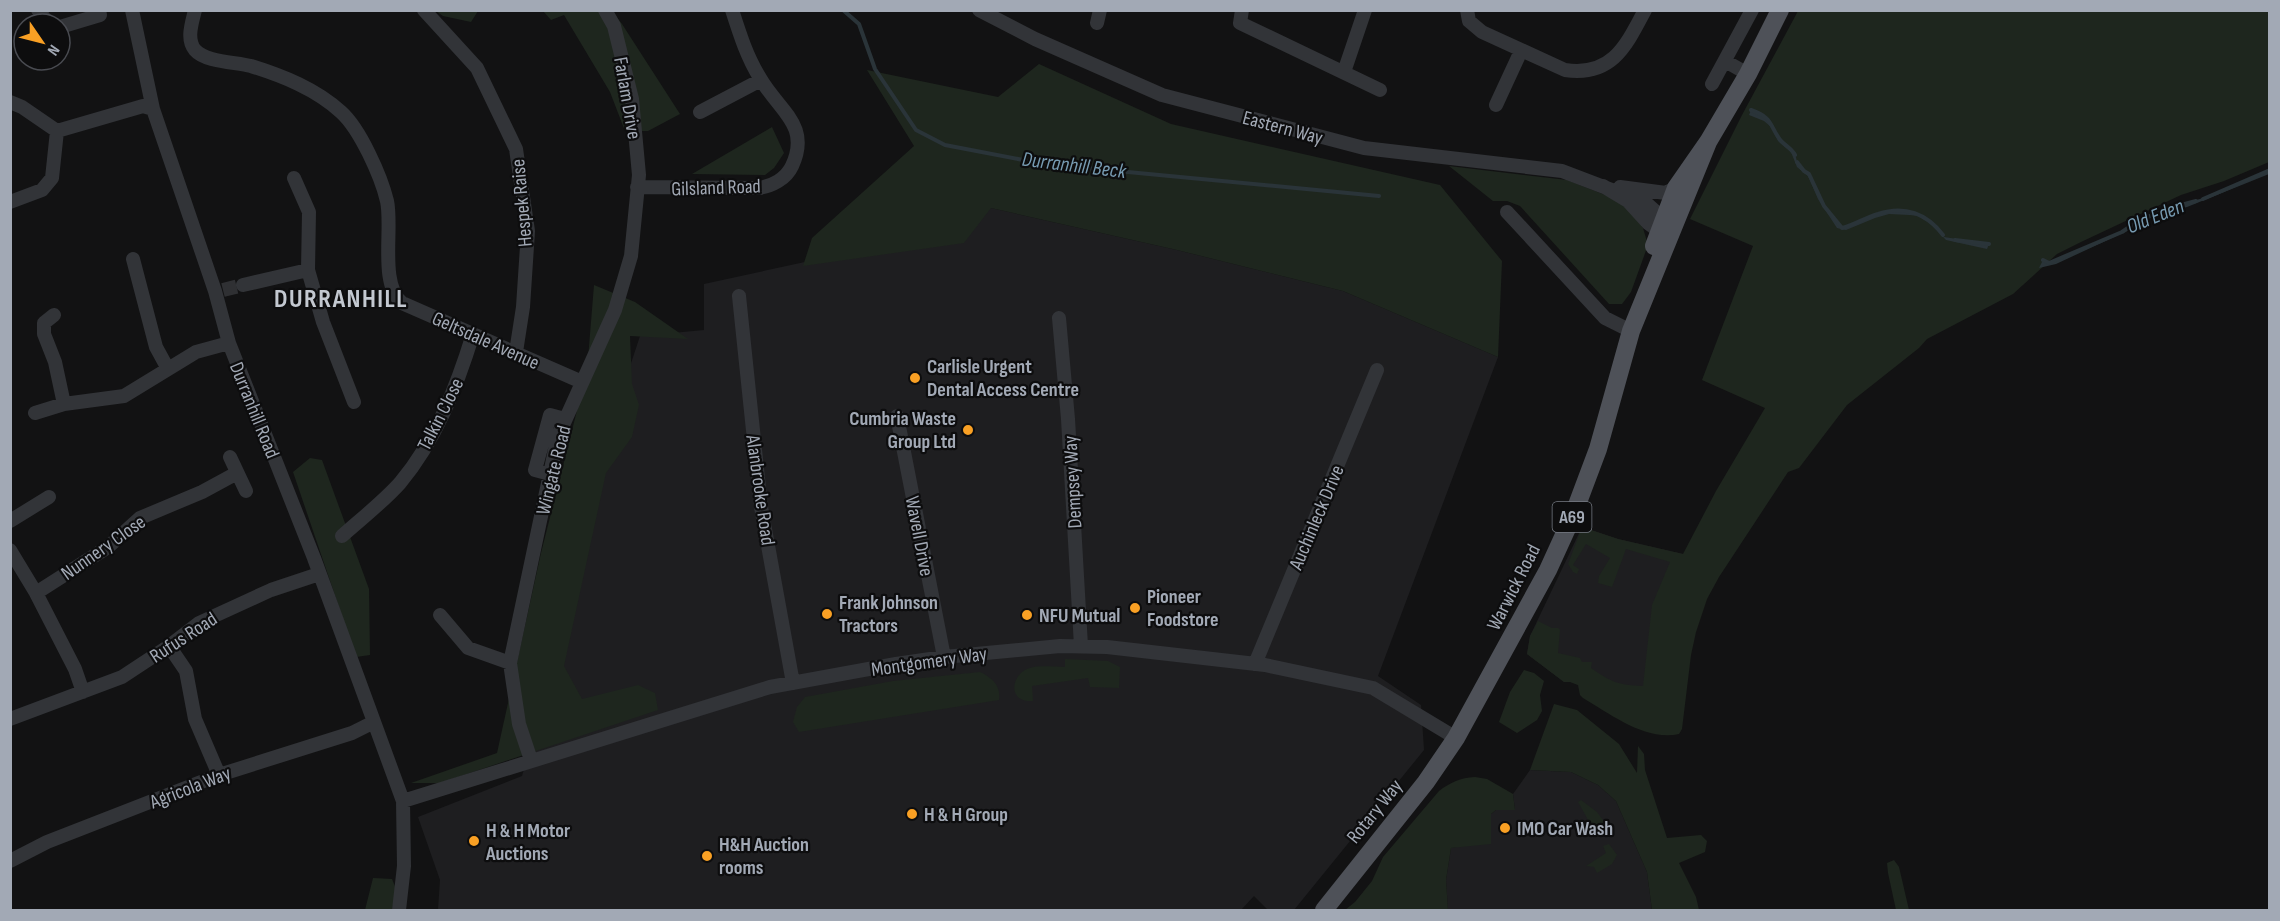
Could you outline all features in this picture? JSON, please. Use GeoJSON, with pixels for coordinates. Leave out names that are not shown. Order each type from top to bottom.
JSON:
{"type":"FeatureCollection","features":[{"type":"Feature","properties":{"kind":"main road","name":"Warwick Road"},"geometry":{"type":"LineString","coordinates":[[1666,225],[1677,188],[1708,142],[1748,74],[1780,10]]}},
{"type":"Feature","properties":{"kind":"main road","name":"Warwick Road"},"geometry":{"type":"LineString","coordinates":[[1456,738],[1548,570],[1574,513],[1598,449],[1631,331],[1652,280],[1650,258],[1708,142]]}},
{"type":"Feature","properties":{"kind":"main road","name":"Rotary Way"},"geometry":{"type":"LineString","coordinates":[[1324,910],[1426,782],[1456,738]]}},
{"type":"Feature","properties":{"kind":"street"},"geometry":{"type":"LineString","coordinates":[[72,23],[100,15],[99,10]]}},
{"type":"Feature","properties":{"kind":"street","name":"Durranhill Road"},"geometry":{"type":"LineString","coordinates":[[132,10],[153,109],[219,291],[228,343],[319,574],[403,801],[404,866],[399,910]]}},
{"type":"Feature","properties":{"kind":"street","name":"Geltsdale Avenue"},"geometry":{"type":"LineString","coordinates":[[195,10],[190,33],[191,45],[201,56],[250,66],[306,87],[342,112],[367,148],[387,201],[390,281],[397,298],[582,382]]}},
{"type":"Feature","properties":{"kind":"street","name":"Hespek Raise"},"geometry":{"type":"LineString","coordinates":[[424,10],[477,68],[516,149],[528,231],[523,307],[516,352]]}},
{"type":"Feature","properties":{"kind":"street","name":"Farlam Drive"},"geometry":{"type":"LineString","coordinates":[[605,10],[614,26],[632,99],[639,175],[638,188]]}},
{"type":"Feature","properties":{"kind":"street","name":"Gilsland Road"},"geometry":{"type":"LineString","coordinates":[[638,188],[759,189],[775,183],[789,172],[799,144],[798,132],[761,80],[744,50],[732,10]]}},
{"type":"Feature","properties":{"kind":"street","name":"Eastern Way"},"geometry":{"type":"LineString","coordinates":[[979,10],[1035,39],[1162,95],[1364,148],[1562,171],[1603,186],[1628,201],[1648,223],[1666,225]]}},
{"type":"Feature","properties":{"kind":"street"},"geometry":{"type":"LineString","coordinates":[[1242,10],[1240,23],[1380,90]]}},
{"type":"Feature","properties":{"kind":"street"},"geometry":{"type":"LineString","coordinates":[[1344,72],[1365,10]]}},
{"type":"Feature","properties":{"kind":"street"},"geometry":{"type":"LineString","coordinates":[[1467,10],[1469,21],[1476,27],[1521,51],[1565,70],[1578,72],[1606,65],[1615,58],[1624,49],[1645,10]]}},
{"type":"Feature","properties":{"kind":"street"},"geometry":{"type":"LineString","coordinates":[[1712,84],[1752,10]]}},
{"type":"Feature","properties":{"kind":"street"},"geometry":{"type":"LineString","coordinates":[[1496,105],[1521,51]]}},
{"type":"Feature","properties":{"kind":"street"},"geometry":{"type":"LineString","coordinates":[[1725,61],[1748,74]]}},
{"type":"Feature","properties":{"kind":"street"},"geometry":{"type":"LineString","coordinates":[[700,111],[761,80]]}},
{"type":"Feature","properties":{"kind":"street"},"geometry":{"type":"LineString","coordinates":[[10,102],[22,107],[57,131]]}},
{"type":"Feature","properties":{"kind":"street"},"geometry":{"type":"LineString","coordinates":[[57,131],[143,106],[153,109]]}},
{"type":"Feature","properties":{"kind":"street"},"geometry":{"type":"LineString","coordinates":[[10,202],[42,190],[52,178],[57,131]]}},
{"type":"Feature","properties":{"kind":"street"},"geometry":{"type":"LineString","coordinates":[[294,178],[309,212],[308,270],[323,322],[354,402]]}},
{"type":"Feature","properties":{"kind":"street","name":"Eastern Way"},"geometry":{"type":"LineString","coordinates":[[1603,186],[1666,193],[1677,188]]}},
{"type":"Feature","properties":{"kind":"street","name":"Wingate Road"},"geometry":{"type":"LineString","coordinates":[[531,760],[519,724],[510,663],[558,435],[615,310],[631,256],[638,188]]}},
{"type":"Feature","properties":{"kind":"street"},"geometry":{"type":"LineString","coordinates":[[1507,212],[1605,318],[1631,331]]}},
{"type":"Feature","properties":{"kind":"street"},"geometry":{"type":"LineString","coordinates":[[133,259],[156,347],[168,369]]}},
{"type":"Feature","properties":{"kind":"street"},"geometry":{"type":"LineString","coordinates":[[243,285],[308,270]]}},
{"type":"Feature","properties":{"kind":"street","name":"Alanbrooke Road"},"geometry":{"type":"LineString","coordinates":[[739,296],[761,507],[793,683]]}},
{"type":"Feature","properties":{"kind":"street"},"geometry":{"type":"LineString","coordinates":[[54,315],[44,323],[44,334],[55,362],[64,404]]}},
{"type":"Feature","properties":{"kind":"street","name":"Dempsey Way"},"geometry":{"type":"LineString","coordinates":[[1059,318],[1068,419],[1081,646]]}},
{"type":"Feature","properties":{"kind":"street","name":"Talkin Close"},"geometry":{"type":"LineString","coordinates":[[342,536],[399,483],[432,437],[463,368],[473,334]]}},
{"type":"Feature","properties":{"kind":"street"},"geometry":{"type":"LineString","coordinates":[[35,413],[64,404],[124,396],[196,352],[228,343]]}},
{"type":"Feature","properties":{"kind":"street","name":"Auchinleck Drive"},"geometry":{"type":"LineString","coordinates":[[1255,664],[1377,370]]}},
{"type":"Feature","properties":{"kind":"street","name":"Wavell Drive"},"geometry":{"type":"LineString","coordinates":[[897,416],[944,657]]}},
{"type":"Feature","properties":{"kind":"street"},"geometry":{"type":"LineString","coordinates":[[230,457],[246,490]]}},
{"type":"Feature","properties":{"kind":"street","name":"Nunnery Close"},"geometry":{"type":"LineString","coordinates":[[36,593],[108,547],[140,518],[201,492],[237,473]]}},
{"type":"Feature","properties":{"kind":"street"},"geometry":{"type":"LineString","coordinates":[[10,521],[49,497]]}},
{"type":"Feature","properties":{"kind":"street"},"geometry":{"type":"LineString","coordinates":[[10,550],[36,593],[75,669],[83,692]]}},
{"type":"Feature","properties":{"kind":"street","name":"Rufus Road"},"geometry":{"type":"LineString","coordinates":[[10,719],[122,677],[199,623],[271,590],[319,574]]}},
{"type":"Feature","properties":{"kind":"street"},"geometry":{"type":"LineString","coordinates":[[440,615],[468,648],[510,663]]}},
{"type":"Feature","properties":{"kind":"street"},"geometry":{"type":"LineString","coordinates":[[169,646],[186,671],[195,719],[219,775]]}},
{"type":"Feature","properties":{"kind":"street","name":"Montgomery Way"},"geometry":{"type":"LineString","coordinates":[[403,801],[770,687],[896,663],[1060,646],[1107,647],[1255,664],[1373,688],[1456,738]]}},
{"type":"Feature","properties":{"kind":"street","name":"Agricola Way"},"geometry":{"type":"LineString","coordinates":[[10,861],[47,842],[219,775],[352,733],[374,722]]}},
{"type":"Feature","properties":{"kind":"shaded area"},"geometry":{"type":"Polygon","coordinates":[[[436,11],[478,11],[471,22],[443,16],[436,11]]]}},
{"type":"Feature","properties":{"kind":"shaded area"},"geometry":{"type":"Polygon","coordinates":[[[543,11],[612,11],[680,114],[648,131],[625,131],[610,92],[564,15],[551,20],[543,11]]]}},
{"type":"Feature","properties":{"kind":"shaded area"},"geometry":{"type":"Polygon","coordinates":[[[1798,11],[2269,11],[2269,162],[2224,181],[2181,195],[2057,254],[2013,294],[1927,339],[1919,348],[1847,405],[1799,468],[1788,472],[1719,577],[1707,599],[1696,632],[1682,729],[1679,734],[1654,734],[1617,719],[1583,698],[1578,685],[1564,682],[1527,654],[1530,636],[1538,621],[1552,628],[1558,628],[1560,630],[1558,653],[1580,658],[1582,662],[1592,662],[1591,668],[1615,682],[1643,686],[1652,605],[1670,562],[1626,549],[1612,587],[1598,583],[1599,576],[1610,558],[1586,544],[1573,565],[1579,569],[1577,574],[1568,564],[1582,527],[1618,539],[1683,554],[1716,491],[1765,408],[1702,380],[1753,246],[1690,219],[1798,11]]]}},
{"type":"Feature","properties":{"kind":"shaded area"},"geometry":{"type":"Polygon","coordinates":[[[1039,64],[1171,124],[1440,185],[1502,261],[1498,357],[1343,291],[1177,250],[991,208],[964,243],[803,266],[812,238],[914,146],[867,70],[998,97],[1039,64]]]}},
{"type":"Feature","properties":{"kind":"shaded area"},"geometry":{"type":"Polygon","coordinates":[[[1751,110],[1773,125],[1782,142],[1795,153],[1797,162],[1811,177],[1824,206],[1839,226],[1849,226],[1890,212],[1908,212],[1925,217],[1933,222],[1944,237],[1989,244],[1987,249],[1946,240],[1930,223],[1918,216],[1889,214],[1846,230],[1837,228],[1818,199],[1808,176],[1797,167],[1791,152],[1778,141],[1771,127],[1764,121],[1749,115],[1751,110]]]}},
{"type":"Feature","properties":{"kind":"shaded area"},"geometry":{"type":"Polygon","coordinates":[[[772,127],[784,153],[774,168],[765,175],[692,174],[772,127]]]}},
{"type":"Feature","properties":{"kind":"shaded area"},"geometry":{"type":"Polygon","coordinates":[[[1449,166],[1567,180],[1623,202],[1643,228],[1648,245],[1631,292],[1622,304],[1609,304],[1520,206],[1507,201],[1493,201],[1449,166]]]}},
{"type":"Feature","properties":{"kind":"shaded area"},"geometry":{"type":"Polygon","coordinates":[[[2269,170],[2269,174],[2187,207],[2156,215],[2127,231],[2056,264],[2039,268],[2043,260],[2049,263],[2122,232],[2138,221],[2166,209],[2220,193],[2269,170]]]}},
{"type":"Feature","properties":{"kind":"shaded area"},"geometry":{"type":"Polygon","coordinates":[[[991,208],[1177,250],[1343,291],[1498,357],[1378,676],[1421,705],[1424,750],[1294,910],[1268,910],[1254,896],[1241,910],[438,910],[440,880],[418,817],[522,776],[540,712],[579,521],[640,336],[704,330],[704,284],[851,252],[991,208]]]}},
{"type":"Feature","properties":{"kind":"shaded area"},"geometry":{"type":"Polygon","coordinates":[[[594,285],[635,302],[688,339],[630,336],[632,384],[639,405],[632,437],[606,473],[564,666],[582,699],[638,685],[655,693],[658,710],[440,783],[411,783],[497,753],[541,553],[587,371],[594,285]]]}},
{"type":"Feature","properties":{"kind":"shaded area"},"geometry":{"type":"Polygon","coordinates":[[[310,458],[322,460],[369,589],[370,655],[356,657],[293,472],[310,458]]]}},
{"type":"Feature","properties":{"kind":"shaded area"},"geometry":{"type":"Polygon","coordinates":[[[1582,527],[1618,539],[1683,554],[1646,697],[1634,707],[1571,682],[1564,682],[1527,654],[1530,636],[1582,527]]]}},
{"type":"Feature","properties":{"kind":"shaded area"},"geometry":{"type":"Polygon","coordinates":[[[1065,659],[1108,661],[1120,667],[1119,688],[1090,687],[1088,678],[1032,686],[1033,701],[1024,700],[1015,693],[1015,681],[1024,671],[1038,667],[1065,667],[1065,659]]]}},
{"type":"Feature","properties":{"kind":"shaded area"},"geometry":{"type":"Polygon","coordinates":[[[1524,670],[1534,673],[1544,681],[1540,695],[1542,711],[1537,720],[1517,733],[1499,722],[1510,692],[1524,670]]]}},
{"type":"Feature","properties":{"kind":"shaded area"},"geometry":{"type":"Polygon","coordinates":[[[980,672],[995,683],[999,691],[999,700],[799,732],[793,722],[797,707],[805,697],[893,681],[980,672]]]}},
{"type":"Feature","properties":{"kind":"shaded area"},"geometry":{"type":"Polygon","coordinates":[[[1554,704],[1577,710],[1619,744],[1637,773],[1638,746],[1644,754],[1645,770],[1667,838],[1701,835],[1707,841],[1705,852],[1679,863],[1696,897],[1699,910],[1652,910],[1647,872],[1616,801],[1598,785],[1571,772],[1530,770],[1554,704]]]}},
{"type":"Feature","properties":{"kind":"shaded area"},"geometry":{"type":"Polygon","coordinates":[[[1530,770],[1571,772],[1598,785],[1616,801],[1647,872],[1652,910],[1448,910],[1446,880],[1451,848],[1462,846],[1489,828],[1491,814],[1496,810],[1515,810],[1513,794],[1530,770]]]}},
{"type":"Feature","properties":{"kind":"shaded area"},"geometry":{"type":"Polygon","coordinates":[[[1475,777],[1487,779],[1513,794],[1515,810],[1496,810],[1491,814],[1491,844],[1451,848],[1446,880],[1448,910],[1345,910],[1355,902],[1372,881],[1383,857],[1439,791],[1456,781],[1475,777]]]}},
{"type":"Feature","properties":{"kind":"shaded area"},"geometry":{"type":"Polygon","coordinates":[[[1581,800],[1597,812],[1606,824],[1590,827],[1578,802],[1581,800]]]}},
{"type":"Feature","properties":{"kind":"shaded area"},"geometry":{"type":"Polygon","coordinates":[[[1609,844],[1617,855],[1612,864],[1597,873],[1594,867],[1586,866],[1606,853],[1603,846],[1609,844]]]}},
{"type":"Feature","properties":{"kind":"shaded area"},"geometry":{"type":"Polygon","coordinates":[[[1894,860],[1899,867],[1909,910],[1896,910],[1887,863],[1894,860]]]}},
{"type":"Feature","properties":{"kind":"shaded area"},"geometry":{"type":"Polygon","coordinates":[[[373,878],[392,879],[396,889],[392,910],[365,910],[373,878]]]}},
{"type":"Feature","properties":{"kind":"waterway","name":"Durranhill Beck"},"geometry":{"type":"LineString","coordinates":[[843,10],[859,24],[875,69],[916,130],[945,145],[1044,164],[1379,196]]}},
{"type":"Feature","properties":{"kind":"waterway"},"geometry":{"type":"LineString","coordinates":[[1751,110],[1767,119],[1781,141],[1795,155]]}},
{"type":"Feature","properties":{"kind":"waterway"},"geometry":{"type":"LineString","coordinates":[[1797,162],[1809,174],[1824,206],[1842,228],[1888,211],[1906,211],[1923,217],[1943,235]]}},
{"type":"Feature","properties":{"kind":"waterway","name":"Old Eden"},"geometry":{"type":"LineString","coordinates":[[2203,199],[2270,170]]}},
{"type":"Feature","properties":{"kind":"waterway","name":"Old Eden"},"geometry":{"type":"LineString","coordinates":[[2043,260],[2049,263],[2122,232],[2138,221],[2166,209],[2196,201]]}},
{"type":"Feature","properties":{"kind":"waterway"},"geometry":{"type":"LineString","coordinates":[[1955,240],[1989,244]]}},
{"type":"Feature","properties":{"kind":"tunnel"},"geometry":{"type":"LineString","coordinates":[[223,290],[243,285]]}},
{"type":"Feature","properties":{"kind":"place","name":"Carlisle Urgent Dental Access Centre"},"geometry":{"type":"Point","coordinates":[915,378]}},
{"type":"Feature","properties":{"kind":"place","name":"Cumbria Waste Group Ltd"},"geometry":{"type":"Point","coordinates":[968,430]}},
{"type":"Feature","properties":{"kind":"place","name":"Pioneer Foodstore"},"geometry":{"type":"Point","coordinates":[1135,608]}},
{"type":"Feature","properties":{"kind":"place","name":"Frank Johnson Tractors"},"geometry":{"type":"Point","coordinates":[827,614]}},
{"type":"Feature","properties":{"kind":"place","name":"NFU Mutual"},"geometry":{"type":"Point","coordinates":[1027,615]}},
{"type":"Feature","properties":{"kind":"place","name":"H & H Group"},"geometry":{"type":"Point","coordinates":[912,814]}},
{"type":"Feature","properties":{"kind":"place","name":"IMO Car Wash"},"geometry":{"type":"Point","coordinates":[1505,828]}},
{"type":"Feature","properties":{"kind":"place","name":"H & H Motor Auctions"},"geometry":{"type":"Point","coordinates":[474,841]}},
{"type":"Feature","properties":{"kind":"place","name":"H&H Auction rooms"},"geometry":{"type":"Point","coordinates":[707,856]}},
{"type":"Feature","properties":{"kind":"district","name":"DURRANHILL"},"geometry":{"type":"Point","coordinates":[341,298]}}]}
